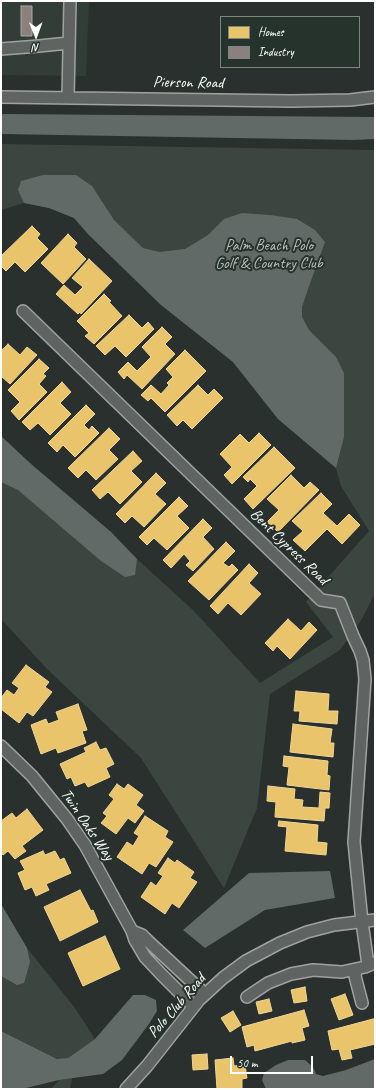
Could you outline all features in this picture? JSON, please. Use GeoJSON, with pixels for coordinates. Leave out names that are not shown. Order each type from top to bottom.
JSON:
{"type":"FeatureCollection","features":[{"type":"Feature","properties":{"kind":"street"},"geometry":{"type":"LineString","coordinates":[[68,98],[70,1]]}},
{"type":"Feature","properties":{"kind":"street"},"geometry":{"type":"LineString","coordinates":[[1,49],[69,43]]}},
{"type":"Feature","properties":{"kind":"street","name":"Pierson Road"},"geometry":{"type":"LineString","coordinates":[[1,97],[298,100],[350,100],[375,97]]}},
{"type":"Feature","properties":{"kind":"street","name":"Bent Cypress Road"},"geometry":{"type":"LineString","coordinates":[[23,311],[321,600],[340,603],[363,660],[365,679],[354,842],[362,922]]}},
{"type":"Feature","properties":{"kind":"street","name":"Twin Oaks Way"},"geometry":{"type":"LineString","coordinates":[[1,746],[37,782],[67,819],[85,845],[145,957],[193,1006]]}},
{"type":"Feature","properties":{"kind":"street","name":"Polo Club Road"},"geometry":{"type":"LineString","coordinates":[[127,1089],[147,1066],[193,1006],[223,978],[246,961],[280,942],[314,931],[334,925],[375,920]]}},
{"type":"Feature","properties":{"kind":"street"},"geometry":{"type":"LineString","coordinates":[[247,997],[268,983],[291,974],[313,970],[342,972],[372,964],[362,922]]}},
{"type":"Feature","properties":{"kind":"street","name":"Twin Oaks Way"},"geometry":{"type":"LineString","coordinates":[[132,931],[142,935],[205,994]]}},
{"type":"Feature","properties":{"kind":"street"},"geometry":{"type":"LineString","coordinates":[[356,969],[355,976],[362,1003]]}},
{"type":"Feature","properties":{"kind":"shaded area"},"geometry":{"type":"Polygon","coordinates":[[[1,1],[89,1],[86,76],[1,75],[1,1]]]}},
{"type":"Feature","properties":{"kind":"shaded area"},"geometry":{"type":"Polygon","coordinates":[[[1,114],[375,117],[375,139],[354,140],[1,134],[1,114]]]}},
{"type":"Feature","properties":{"kind":"shaded area"},"geometry":{"type":"Polygon","coordinates":[[[43,175],[76,175],[92,186],[114,220],[143,248],[159,252],[185,249],[208,235],[224,219],[242,213],[297,219],[315,230],[325,242],[302,307],[302,317],[309,330],[336,357],[344,373],[344,437],[336,468],[278,419],[233,362],[161,305],[88,234],[74,218],[49,208],[24,203],[18,190],[21,181],[43,175]]]}},
{"type":"Feature","properties":{"kind":"shaded area"},"geometry":{"type":"Polygon","coordinates":[[[1,436],[31,464],[111,532],[137,559],[135,575],[125,577],[101,561],[18,490],[1,482],[1,436]]]}},
{"type":"Feature","properties":{"kind":"shaded area"},"geometry":{"type":"Polygon","coordinates":[[[330,871],[335,898],[265,910],[205,948],[183,930],[249,873],[330,871]]]}},
{"type":"Feature","properties":{"kind":"shaded area"},"geometry":{"type":"Polygon","coordinates":[[[1,904],[27,948],[30,962],[24,983],[17,985],[1,976],[1,904]]]}},
{"type":"Feature","properties":{"kind":"shaded area"},"geometry":{"type":"Polygon","coordinates":[[[133,995],[145,995],[156,1000],[157,1011],[122,1060],[103,1074],[59,1080],[22,1089],[1,1089],[1,1031],[57,1059],[68,1058],[95,1039],[133,995]]]}},
{"type":"Feature","properties":{"kind":"shaded area"},"geometry":{"type":"Polygon","coordinates":[[[375,1059],[375,1089],[266,1089],[262,1080],[264,1073],[276,1065],[288,1060],[305,1060],[313,1067],[316,1074],[323,1076],[346,1070],[375,1059]]]}},
{"type":"Feature","properties":{"kind":"green space","name":"Palm Beach Polo Golf & Country Club"},"geometry":{"type":"Polygon","coordinates":[[[1,144],[375,150],[375,593],[362,619],[340,650],[270,694],[257,808],[224,888],[141,758],[47,669],[1,619],[1,436],[31,464],[111,532],[137,559],[194,611],[260,683],[333,637],[306,602],[369,531],[341,486],[336,468],[278,419],[233,362],[161,305],[88,234],[74,218],[49,208],[24,203],[1,210],[1,144]]]}},
{"type":"Feature","properties":{"kind":"green space"},"geometry":{"type":"Polygon","coordinates":[[[1,904],[27,948],[75,1008],[95,1039],[68,1058],[72,1079],[70,1089],[51,1089],[59,1080],[57,1059],[1,1031],[1,904]]]}},
{"type":"Feature","properties":{"kind":"building: Homes"},"geometry":{"type":"Polygon","coordinates":[[[32,226],[40,234],[37,238],[48,249],[25,272],[15,262],[6,271],[1,266],[1,256],[32,226]]]}},
{"type":"Feature","properties":{"kind":"building: Homes"},"geometry":{"type":"Polygon","coordinates":[[[68,234],[77,243],[74,247],[86,259],[63,284],[41,263],[68,234]]]}},
{"type":"Feature","properties":{"kind":"building: Homes"},"geometry":{"type":"Polygon","coordinates":[[[89,259],[112,281],[81,314],[80,312],[78,314],[56,294],[64,285],[75,295],[83,287],[72,278],[89,259]]]}},
{"type":"Feature","properties":{"kind":"building: Homes"},"geometry":{"type":"Polygon","coordinates":[[[104,294],[122,316],[94,344],[85,336],[89,333],[77,321],[104,294]]]}},
{"type":"Feature","properties":{"kind":"building: Homes"},"geometry":{"type":"Polygon","coordinates":[[[129,315],[142,328],[148,322],[154,329],[126,357],[115,346],[105,355],[96,346],[129,315]]]}},
{"type":"Feature","properties":{"kind":"building: Homes"},"geometry":{"type":"Polygon","coordinates":[[[162,327],[172,337],[165,344],[175,354],[142,389],[127,375],[124,379],[118,372],[128,362],[137,371],[151,357],[142,347],[162,327]]]}},
{"type":"Feature","properties":{"kind":"building: Homes"},"geometry":{"type":"Polygon","coordinates":[[[8,344],[20,355],[27,347],[37,355],[10,384],[1,376],[1,351],[8,344]]]}},
{"type":"Feature","properties":{"kind":"building: Homes"},"geometry":{"type":"Polygon","coordinates":[[[185,350],[206,371],[165,412],[151,398],[148,401],[141,395],[151,385],[161,394],[169,385],[167,383],[173,377],[166,369],[185,350]]]}},
{"type":"Feature","properties":{"kind":"building: Homes"},"geometry":{"type":"Polygon","coordinates":[[[39,359],[49,368],[43,374],[46,376],[39,384],[47,392],[19,420],[11,411],[20,402],[8,390],[39,359]]]}},
{"type":"Feature","properties":{"kind":"building: Homes"},"geometry":{"type":"Polygon","coordinates":[[[62,382],[71,392],[60,403],[71,414],[50,435],[38,423],[30,430],[22,422],[62,382]]]}},
{"type":"Feature","properties":{"kind":"building: Homes"},"geometry":{"type":"Polygon","coordinates":[[[198,385],[208,395],[214,389],[223,398],[192,429],[183,420],[177,426],[167,415],[198,385]]]}},
{"type":"Feature","properties":{"kind":"building: Homes"},"geometry":{"type":"Polygon","coordinates":[[[86,405],[95,414],[84,425],[89,430],[92,426],[99,433],[75,457],[63,445],[57,452],[48,443],[86,405]]]}},
{"type":"Feature","properties":{"kind":"building: Homes"},"geometry":{"type":"Polygon","coordinates":[[[109,428],[120,439],[109,450],[118,459],[96,480],[86,470],[78,478],[68,468],[109,428]]]}},
{"type":"Feature","properties":{"kind":"building: Homes"},"geometry":{"type":"Polygon","coordinates":[[[259,433],[271,445],[232,484],[224,475],[232,467],[220,454],[240,434],[249,443],[259,433]]]}},
{"type":"Feature","properties":{"kind":"building: Homes"},"geometry":{"type":"Polygon","coordinates":[[[274,447],[295,468],[253,509],[244,499],[257,486],[250,479],[248,482],[243,477],[274,447]]]}},
{"type":"Feature","properties":{"kind":"building: Homes"},"geometry":{"type":"Polygon","coordinates":[[[133,451],[142,461],[131,471],[142,482],[120,504],[108,492],[100,499],[92,490],[133,451]]]}},
{"type":"Feature","properties":{"kind":"building: Homes"},"geometry":{"type":"Polygon","coordinates":[[[156,473],[166,483],[155,494],[166,504],[144,527],[132,516],[125,523],[116,514],[156,473]]]}},
{"type":"Feature","properties":{"kind":"building: Homes"},"geometry":{"type":"Polygon","coordinates":[[[291,475],[304,488],[310,482],[319,490],[278,532],[267,522],[279,510],[267,499],[291,475]]]}},
{"type":"Feature","properties":{"kind":"building: Homes"},"geometry":{"type":"Polygon","coordinates":[[[321,493],[332,504],[323,513],[337,526],[349,514],[360,525],[342,544],[327,529],[305,551],[293,540],[303,531],[292,521],[321,493]]]}},
{"type":"Feature","properties":{"kind":"building: Homes"},"geometry":{"type":"Polygon","coordinates":[[[179,497],[188,506],[177,516],[189,528],[167,550],[154,538],[147,545],[139,537],[179,497]]]}},
{"type":"Feature","properties":{"kind":"building: Homes"},"geometry":{"type":"Polygon","coordinates":[[[203,519],[212,528],[203,537],[214,549],[193,571],[186,565],[190,561],[184,554],[171,568],[163,560],[203,519]]]}},
{"type":"Feature","properties":{"kind":"building: Homes"},"geometry":{"type":"Polygon","coordinates":[[[226,542],[235,551],[223,563],[229,567],[232,564],[238,570],[209,600],[188,581],[226,542]]]}},
{"type":"Feature","properties":{"kind":"building: Homes"},"geometry":{"type":"Polygon","coordinates":[[[249,564],[258,573],[249,583],[261,594],[241,615],[228,603],[218,614],[210,606],[249,564]]]}},
{"type":"Feature","properties":{"kind":"building: Homes"},"geometry":{"type":"Polygon","coordinates":[[[288,619],[301,631],[309,622],[317,630],[290,659],[277,646],[273,651],[265,643],[288,619]]]}},
{"type":"Feature","properties":{"kind":"building: Homes"},"geometry":{"type":"Polygon","coordinates":[[[26,665],[49,682],[45,687],[52,692],[33,716],[27,712],[19,723],[1,709],[1,698],[7,690],[14,695],[19,688],[12,683],[26,665]]]}},
{"type":"Feature","properties":{"kind":"building: Homes"},"geometry":{"type":"Polygon","coordinates":[[[296,691],[329,694],[328,711],[338,711],[337,724],[299,721],[300,711],[294,711],[296,691]]]}},
{"type":"Feature","properties":{"kind":"building: Homes"},"geometry":{"type":"Polygon","coordinates":[[[78,704],[87,730],[82,731],[86,743],[58,753],[56,748],[41,754],[31,725],[46,719],[48,724],[59,720],[56,712],[78,704]]]}},
{"type":"Feature","properties":{"kind":"building: Homes"},"geometry":{"type":"Polygon","coordinates":[[[293,724],[332,729],[330,743],[334,743],[333,757],[290,752],[293,724]]]}},
{"type":"Feature","properties":{"kind":"building: Homes"},"geometry":{"type":"Polygon","coordinates":[[[96,742],[100,750],[106,748],[114,764],[106,768],[110,777],[88,787],[85,782],[75,786],[71,777],[67,779],[60,764],[86,752],[84,748],[96,742]]]}},
{"type":"Feature","properties":{"kind":"building: Homes"},"geometry":{"type":"Polygon","coordinates":[[[284,756],[328,761],[327,775],[330,776],[329,790],[287,785],[289,767],[283,766],[284,756]]]}},
{"type":"Feature","properties":{"kind":"building: Homes"},"geometry":{"type":"Polygon","coordinates":[[[117,784],[124,789],[128,784],[143,795],[136,805],[144,811],[135,823],[128,818],[116,834],[101,823],[107,816],[103,813],[114,799],[109,795],[117,784]]]}},
{"type":"Feature","properties":{"kind":"building: Homes"},"geometry":{"type":"Polygon","coordinates":[[[268,786],[295,789],[294,799],[303,800],[302,807],[319,808],[320,792],[330,793],[329,808],[325,808],[324,821],[275,817],[276,802],[267,801],[268,786]]]}},
{"type":"Feature","properties":{"kind":"building: Homes"},"geometry":{"type":"Polygon","coordinates":[[[27,809],[43,830],[22,846],[26,851],[15,859],[8,851],[3,855],[1,853],[1,821],[12,813],[16,818],[27,809]]]}},
{"type":"Feature","properties":{"kind":"building: Homes"},"geometry":{"type":"Polygon","coordinates":[[[145,816],[168,831],[165,837],[173,842],[156,867],[149,863],[142,874],[117,857],[127,842],[133,846],[139,836],[134,833],[145,816]]]}},
{"type":"Feature","properties":{"kind":"building: Homes"},"geometry":{"type":"Polygon","coordinates":[[[279,821],[318,825],[317,842],[327,843],[326,855],[285,851],[287,827],[278,826],[279,821]]]}},
{"type":"Feature","properties":{"kind":"building: Homes"},"geometry":{"type":"Polygon","coordinates":[[[43,851],[45,855],[55,851],[60,860],[64,858],[71,873],[46,884],[49,890],[36,896],[32,887],[25,890],[18,873],[25,870],[20,861],[43,851]]]}},
{"type":"Feature","properties":{"kind":"building: Homes"},"geometry":{"type":"Polygon","coordinates":[[[168,858],[175,863],[177,860],[194,872],[190,878],[197,882],[179,908],[172,903],[165,914],[141,897],[151,882],[156,886],[163,876],[158,873],[168,858]]]}},
{"type":"Feature","properties":{"kind":"building: Homes"},"geometry":{"type":"Polygon","coordinates":[[[80,890],[91,911],[93,910],[98,922],[60,941],[44,907],[80,890]]]}},
{"type":"Feature","properties":{"kind":"building: Homes"},"geometry":{"type":"Polygon","coordinates":[[[105,936],[120,969],[83,986],[68,953],[105,936]]]}},
{"type":"Feature","properties":{"kind":"building: Homes"},"geometry":{"type":"Polygon","coordinates":[[[305,987],[307,1001],[294,1003],[291,990],[305,987]]]}},
{"type":"Feature","properties":{"kind":"building: Homes"},"geometry":{"type":"Polygon","coordinates":[[[345,994],[353,1015],[339,1020],[331,999],[345,994]]]}},
{"type":"Feature","properties":{"kind":"building: Homes"},"geometry":{"type":"Polygon","coordinates":[[[269,999],[272,1011],[259,1014],[256,1002],[269,999]]]}},
{"type":"Feature","properties":{"kind":"building: Homes"},"geometry":{"type":"Polygon","coordinates":[[[304,1010],[309,1026],[302,1028],[305,1040],[292,1043],[292,1041],[255,1051],[254,1045],[247,1047],[242,1027],[304,1010]]]}},
{"type":"Feature","properties":{"kind":"building: Homes"},"geometry":{"type":"Polygon","coordinates":[[[233,1011],[241,1025],[230,1032],[221,1018],[233,1011]]]}},
{"type":"Feature","properties":{"kind":"building: Homes"},"geometry":{"type":"Polygon","coordinates":[[[375,1019],[375,1044],[350,1050],[352,1058],[342,1060],[339,1049],[332,1050],[328,1031],[375,1019]]]}},
{"type":"Feature","properties":{"kind":"building: Homes"},"geometry":{"type":"Polygon","coordinates":[[[207,1054],[208,1069],[193,1070],[192,1055],[207,1054]]]}},
{"type":"Feature","properties":{"kind":"building: Homes"},"geometry":{"type":"Polygon","coordinates":[[[233,1058],[234,1066],[245,1065],[247,1078],[242,1079],[242,1089],[217,1089],[215,1060],[233,1058]]]}},
{"type":"Feature","properties":{"kind":"building: Industry"},"geometry":{"type":"Polygon","coordinates":[[[21,6],[32,6],[32,36],[21,36],[21,6]]]}}]}
